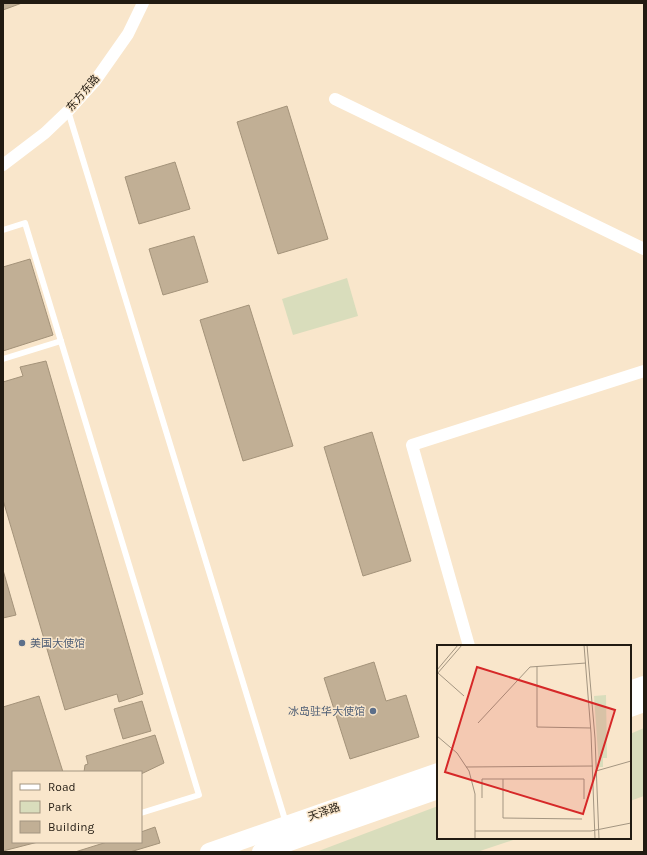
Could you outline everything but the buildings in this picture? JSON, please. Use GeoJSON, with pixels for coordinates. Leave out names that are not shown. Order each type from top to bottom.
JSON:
{"type":"FeatureCollection","features":[{"type":"Feature","properties":{"kind":"street","name":"东方东路"},"geometry":{"type":"LineString","coordinates":[[3,165],[46,133],[68,112],[95,81],[128,34],[143,3]]}},
{"type":"Feature","properties":{"kind":"street"},"geometry":{"type":"LineString","coordinates":[[335,99],[644,249]]}},
{"type":"Feature","properties":{"kind":"street"},"geometry":{"type":"LineString","coordinates":[[469,645],[412,445],[644,371]]}},
{"type":"Feature","properties":{"kind":"street"},"geometry":{"type":"LineString","coordinates":[[631,690],[644,685]]}},
{"type":"Feature","properties":{"kind":"street"},"geometry":{"type":"LineString","coordinates":[[631,708],[644,703]]}},
{"type":"Feature","properties":{"kind":"street","name":"天泽路"},"geometry":{"type":"LineString","coordinates":[[209,852],[437,772]]}},
{"type":"Feature","properties":{"kind":"street","name":"天泽路"},"geometry":{"type":"LineString","coordinates":[[265,851],[437,790]]}},
{"type":"Feature","properties":{"kind":"lane"},"geometry":{"type":"LineString","coordinates":[[68,112],[287,825]]}},
{"type":"Feature","properties":{"kind":"lane"},"geometry":{"type":"LineString","coordinates":[[3,230],[25,223],[199,795],[142,813]]}},
{"type":"Feature","properties":{"kind":"lane"},"geometry":{"type":"LineString","coordinates":[[3,359],[61,341]]}},
{"type":"Feature","properties":{"kind":"green space"},"geometry":{"type":"Polygon","coordinates":[[[347,278],[358,316],[293,335],[282,299],[347,278]]]}},
{"type":"Feature","properties":{"kind":"green space"},"geometry":{"type":"Polygon","coordinates":[[[644,728],[644,796],[631,801],[631,734],[644,728]]]}},
{"type":"Feature","properties":{"kind":"green space"},"geometry":{"type":"Polygon","coordinates":[[[437,806],[437,839],[516,839],[477,852],[316,852],[437,806]]]}},
{"type":"Feature","properties":{"kind":"place","name":"美国大使馆"},"geometry":{"type":"Point","coordinates":[22,643]}},
{"type":"Feature","properties":{"kind":"place","name":"冰岛驻华大使馆"},"geometry":{"type":"Point","coordinates":[373,711]}}]}
